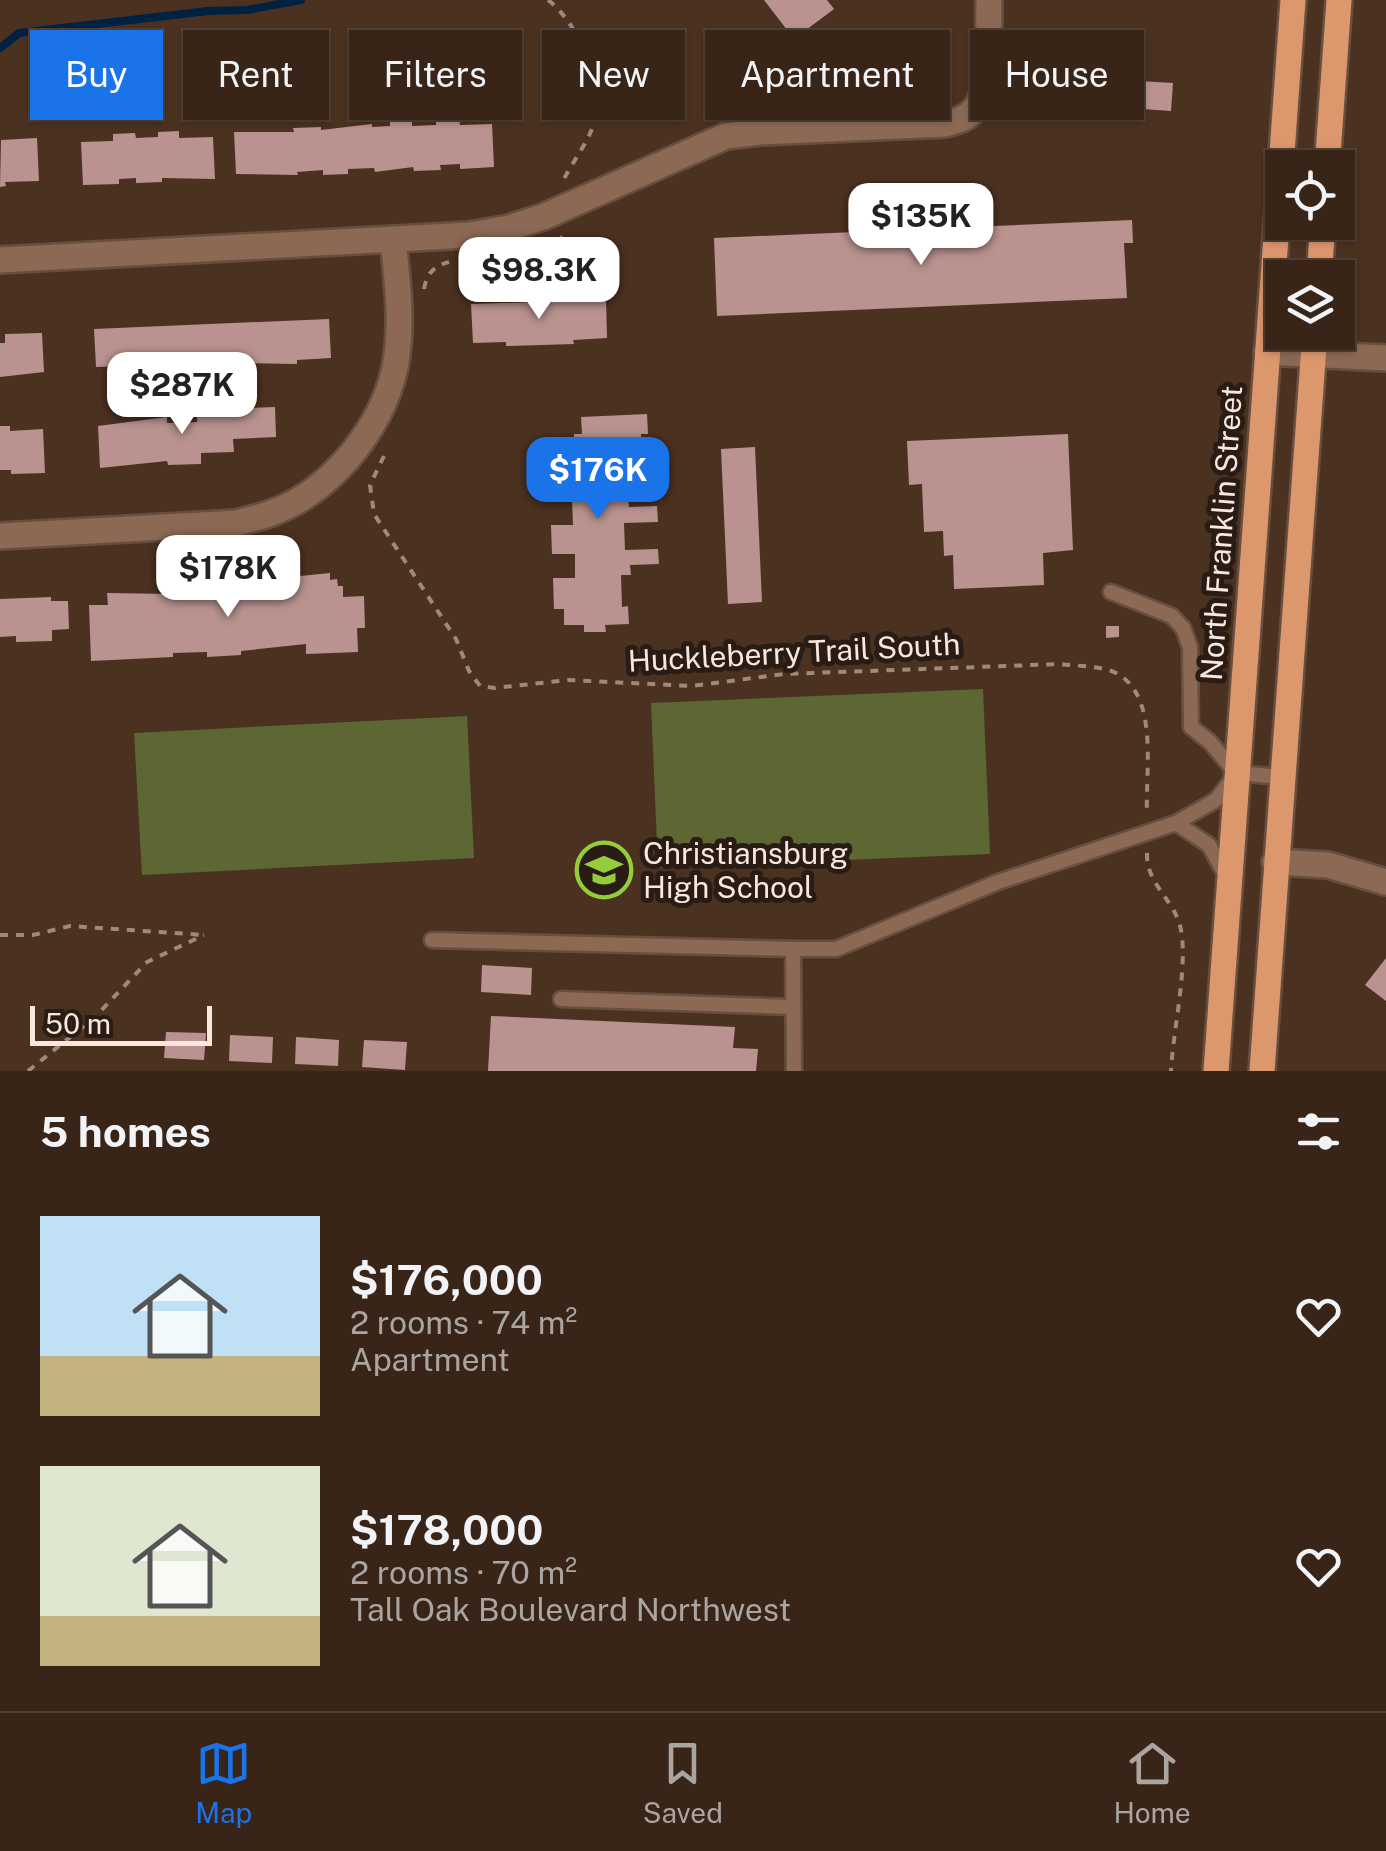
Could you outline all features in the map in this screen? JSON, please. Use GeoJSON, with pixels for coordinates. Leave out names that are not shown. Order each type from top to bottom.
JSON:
{"type":"FeatureCollection","features":[{"type":"Feature","properties":{"kind":"main road","name":"North Franklin Street"},"geometry":{"type":"LineString","coordinates":[[1216,1071],[1293,0]]}},
{"type":"Feature","properties":{"kind":"main road"},"geometry":{"type":"LineString","coordinates":[[1327,150],[1338,0]]}},
{"type":"Feature","properties":{"kind":"main road"},"geometry":{"type":"LineString","coordinates":[[1262,1071],[1313,350]]}},
{"type":"Feature","properties":{"kind":"street"},"geometry":{"type":"LineString","coordinates":[[0,260],[469,235],[543,217],[726,136],[962,120],[976,109],[983,94],[989,0]]}},
{"type":"Feature","properties":{"kind":"street"},"geometry":{"type":"LineString","coordinates":[[0,536],[237,522],[276,512],[305,496],[334,473],[354,449],[378,415],[388,391],[397,356],[399,323],[394,240]]}},
{"type":"Feature","properties":{"kind":"street"},"geometry":{"type":"LineString","coordinates":[[1267,352],[1277,350]]}},
{"type":"Feature","properties":{"kind":"street"},"geometry":{"type":"LineString","coordinates":[[1348,350],[1386,358]]}},
{"type":"Feature","properties":{"kind":"street"},"geometry":{"type":"LineString","coordinates":[[1275,862],[1328,865],[1386,882]]}},
{"type":"Feature","properties":{"kind":"lane"},"geometry":{"type":"LineString","coordinates":[[1111,592],[1172,616],[1183,628],[1190,647],[1191,727],[1210,742],[1236,773],[1282,777]]}},
{"type":"Feature","properties":{"kind":"lane"},"geometry":{"type":"LineString","coordinates":[[432,940],[836,949],[998,882],[1176,823],[1216,800],[1236,773]]}},
{"type":"Feature","properties":{"kind":"lane"},"geometry":{"type":"LineString","coordinates":[[1176,823],[1208,845],[1228,880]]}},
{"type":"Feature","properties":{"kind":"lane"},"geometry":{"type":"LineString","coordinates":[[793,949],[794,1071]]}},
{"type":"Feature","properties":{"kind":"lane"},"geometry":{"type":"LineString","coordinates":[[561,999],[794,1007]]}},
{"type":"Feature","properties":{"kind":"path","name":"Huckleberry Trail South"},"geometry":{"type":"LineString","coordinates":[[390,442],[370,484],[374,514],[456,639],[480,686],[495,688],[568,680],[692,686],[784,674],[1062,664],[1095,667],[1122,676],[1142,699],[1148,816]]}},
{"type":"Feature","properties":{"kind":"path"},"geometry":{"type":"LineString","coordinates":[[1146,854],[1146,870],[1181,928],[1171,1071]]}},
{"type":"Feature","properties":{"kind":"path"},"geometry":{"type":"LineString","coordinates":[[0,935],[33,935],[70,926],[204,935],[148,962],[95,1017],[28,1071]]}},
{"type":"Feature","properties":{"kind":"green space"},"geometry":{"type":"Polygon","coordinates":[[[983,689],[990,854],[658,868],[651,703],[983,689]]]}},
{"type":"Feature","properties":{"kind":"green space"},"geometry":{"type":"Polygon","coordinates":[[[467,716],[474,858],[142,875],[134,733],[467,716]]]}},
{"type":"Feature","properties":{"kind":"building"},"geometry":{"type":"Polygon","coordinates":[[[764,0],[827,0],[834,9],[806,30],[787,30],[764,0]]]}},
{"type":"Feature","properties":{"kind":"building"},"geometry":{"type":"Polygon","coordinates":[[[1144,81],[1173,83],[1171,111],[1144,109],[1144,81]]]}},
{"type":"Feature","properties":{"kind":"building"},"geometry":{"type":"Polygon","coordinates":[[[436,120],[459,120],[460,125],[492,124],[494,167],[460,169],[460,164],[440,165],[441,170],[414,171],[413,167],[375,172],[374,168],[348,169],[348,174],[323,175],[323,170],[297,172],[298,175],[236,174],[234,132],[294,132],[293,128],[390,126],[390,122],[412,121],[412,126],[436,125],[436,120]]]}},
{"type":"Feature","properties":{"kind":"building"},"geometry":{"type":"Polygon","coordinates":[[[179,131],[179,138],[213,137],[215,179],[162,178],[162,182],[136,183],[136,178],[119,179],[119,184],[83,185],[81,142],[113,141],[113,134],[158,137],[158,132],[179,131]]]}},
{"type":"Feature","properties":{"kind":"building"},"geometry":{"type":"Polygon","coordinates":[[[37,138],[39,181],[5,182],[6,186],[0,187],[1,140],[37,138]]]}},
{"type":"Feature","properties":{"kind":"building"},"geometry":{"type":"Polygon","coordinates":[[[1132,220],[1133,243],[1124,243],[1127,298],[717,316],[714,238],[1132,220]]]}},
{"type":"Feature","properties":{"kind":"building"},"geometry":{"type":"Polygon","coordinates":[[[606,300],[607,338],[573,340],[574,344],[473,343],[471,304],[606,300]]]}},
{"type":"Feature","properties":{"kind":"building"},"geometry":{"type":"Polygon","coordinates":[[[329,319],[331,358],[297,360],[297,364],[231,363],[231,367],[96,367],[94,329],[329,319]]]}},
{"type":"Feature","properties":{"kind":"building"},"geometry":{"type":"Polygon","coordinates":[[[42,333],[44,372],[0,377],[0,343],[5,343],[5,334],[42,333]]]}},
{"type":"Feature","properties":{"kind":"building"},"geometry":{"type":"Polygon","coordinates":[[[275,407],[276,437],[233,439],[234,452],[201,453],[201,464],[168,465],[167,461],[100,468],[98,426],[167,417],[167,423],[197,422],[197,410],[275,407]]]}},
{"type":"Feature","properties":{"kind":"building"},"geometry":{"type":"Polygon","coordinates":[[[647,414],[648,434],[641,434],[642,461],[614,462],[615,498],[628,497],[629,507],[657,506],[658,522],[624,523],[625,550],[658,549],[659,564],[630,565],[631,575],[621,575],[622,607],[628,606],[629,624],[605,625],[606,632],[584,632],[584,625],[564,625],[564,609],[554,609],[553,578],[575,578],[575,554],[552,554],[551,525],[573,525],[572,500],[550,501],[549,465],[574,464],[574,434],[582,434],[581,417],[647,414]]]}},
{"type":"Feature","properties":{"kind":"building"},"geometry":{"type":"Polygon","coordinates":[[[0,426],[10,426],[10,431],[43,429],[45,473],[11,474],[11,470],[0,470],[0,426]]]}},
{"type":"Feature","properties":{"kind":"building"},"geometry":{"type":"Polygon","coordinates":[[[1068,434],[1073,550],[1043,553],[1044,585],[954,589],[953,555],[944,556],[943,531],[924,532],[922,484],[909,485],[907,441],[1068,434]]]}},
{"type":"Feature","properties":{"kind":"building"},"geometry":{"type":"Polygon","coordinates":[[[755,447],[762,602],[728,604],[721,449],[755,447]]]}},
{"type":"Feature","properties":{"kind":"building"},"geometry":{"type":"Polygon","coordinates":[[[330,573],[330,580],[337,579],[338,586],[343,586],[343,597],[364,596],[365,628],[357,628],[358,652],[306,654],[306,644],[241,651],[241,655],[173,653],[173,657],[91,661],[89,605],[108,605],[107,593],[171,594],[171,589],[205,588],[205,593],[237,592],[237,585],[271,584],[271,579],[330,573]]]}},
{"type":"Feature","properties":{"kind":"building"},"geometry":{"type":"Polygon","coordinates":[[[51,597],[51,601],[68,601],[69,629],[52,630],[52,641],[16,642],[16,636],[0,637],[0,599],[51,597]]]}},
{"type":"Feature","properties":{"kind":"building"},"geometry":{"type":"Polygon","coordinates":[[[1106,626],[1119,626],[1119,637],[1106,638],[1106,626]]]}},
{"type":"Feature","properties":{"kind":"building"},"geometry":{"type":"Polygon","coordinates":[[[1386,958],[1386,1001],[1365,985],[1386,958]]]}},
{"type":"Feature","properties":{"kind":"building"},"geometry":{"type":"Polygon","coordinates":[[[482,965],[532,968],[531,995],[481,992],[482,965]]]}},
{"type":"Feature","properties":{"kind":"building"},"geometry":{"type":"Polygon","coordinates":[[[491,1016],[735,1027],[733,1048],[758,1049],[756,1071],[488,1071],[491,1016]]]}},
{"type":"Feature","properties":{"kind":"building"},"geometry":{"type":"Polygon","coordinates":[[[166,1032],[206,1033],[204,1060],[164,1058],[166,1032]]]}},
{"type":"Feature","properties":{"kind":"building"},"geometry":{"type":"Polygon","coordinates":[[[230,1035],[273,1037],[272,1063],[229,1061],[230,1035]]]}},
{"type":"Feature","properties":{"kind":"building"},"geometry":{"type":"Polygon","coordinates":[[[296,1037],[339,1040],[338,1066],[295,1064],[296,1037]]]}},
{"type":"Feature","properties":{"kind":"building"},"geometry":{"type":"Polygon","coordinates":[[[364,1040],[407,1042],[405,1070],[362,1067],[364,1040]]]}},
{"type":"Feature","properties":{"kind":"waterway"},"geometry":{"type":"LineString","coordinates":[[0,48],[19,33],[247,10],[301,0]]}},
{"type":"Feature","properties":{"kind":"place","name":"Christiansburg High School"},"geometry":{"type":"Point","coordinates":[604,870]}}]}
